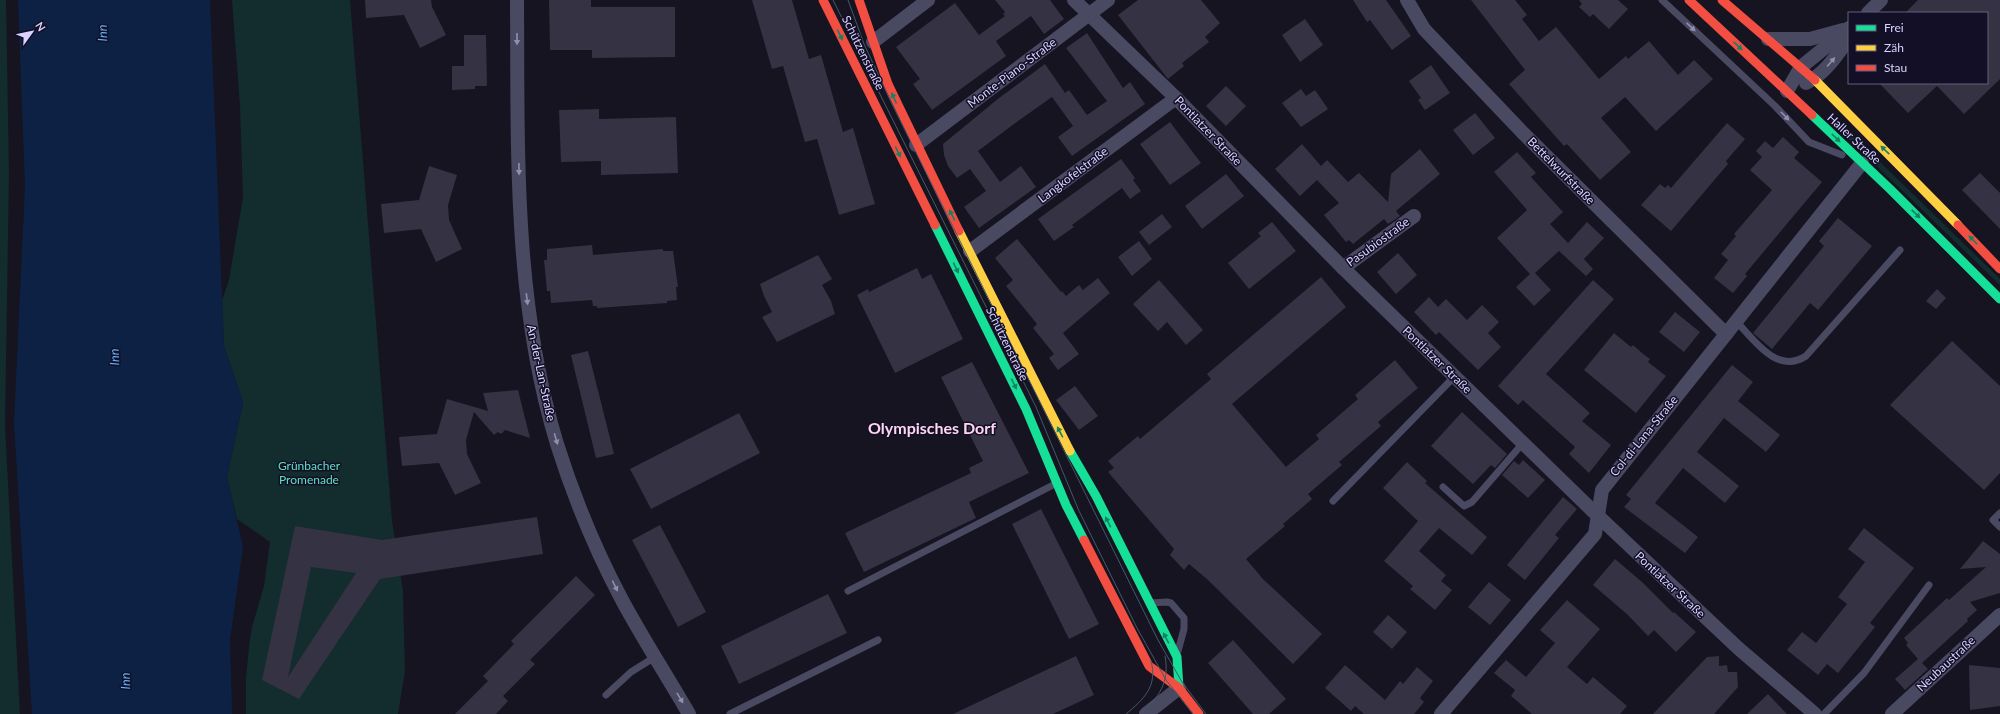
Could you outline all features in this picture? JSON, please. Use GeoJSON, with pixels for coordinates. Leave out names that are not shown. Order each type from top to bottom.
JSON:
{"type":"FeatureCollection","features":[{"type":"Feature","properties":{"kind":"street","name":"An-der-Lan-Straße"},"geometry":{"type":"LineString","coordinates":[[517,0],[521,240],[530,319],[540,375],[557,444],[596,545],[622,601],[689,714]]}},
{"type":"Feature","properties":{"kind":"street","name":"Schützenstraße"},"geometry":{"type":"LineString","coordinates":[[823,0],[1026,409],[1057,483],[1149,666],[1179,688],[1199,714]]}},
{"type":"Feature","properties":{"kind":"street","name":"Schützenstraße"},"geometry":{"type":"LineString","coordinates":[[859,0],[895,99],[916,145],[1060,433],[1096,496],[1177,657],[1179,688]]}},
{"type":"Feature","properties":{"kind":"street"},"geometry":{"type":"LineString","coordinates":[[873,42],[928,0]]}},
{"type":"Feature","properties":{"kind":"street","name":"Pontlatzer Straße"},"geometry":{"type":"LineString","coordinates":[[1074,0],[1176,98],[1342,268],[1522,443],[1738,648],[1810,713]]}},
{"type":"Feature","properties":{"kind":"street","name":"Monte-Piano-Straße"},"geometry":{"type":"LineString","coordinates":[[916,145],[1108,0]]}},
{"type":"Feature","properties":{"kind":"street","name":"Bettelwurfstraße"},"geometry":{"type":"LineString","coordinates":[[1407,0],[1424,29],[1511,120],[1726,334]]}},
{"type":"Feature","properties":{"kind":"street","name":"Haller Straße"},"geometry":{"type":"LineString","coordinates":[[1689,0],[1862,163],[2000,299]]}},
{"type":"Feature","properties":{"kind":"street","name":"Haller Straße"},"geometry":{"type":"LineString","coordinates":[[1722,0],[1800,67],[1913,178],[2000,269]]}},
{"type":"Feature","properties":{"kind":"street"},"geometry":{"type":"LineString","coordinates":[[1869,12],[1881,0]]}},
{"type":"Feature","properties":{"kind":"street"},"geometry":{"type":"LineString","coordinates":[[1768,39],[1810,39],[1848,28]]}},
{"type":"Feature","properties":{"kind":"street"},"geometry":{"type":"LineString","coordinates":[[1787,92],[1800,67],[1848,29]]}},
{"type":"Feature","properties":{"kind":"street"},"geometry":{"type":"LineString","coordinates":[[1787,92],[1813,80],[1830,64],[1848,39]]}},
{"type":"Feature","properties":{"kind":"street","name":"Langkofelstraße"},"geometry":{"type":"LineString","coordinates":[[970,251],[1176,98]]}},
{"type":"Feature","properties":{"kind":"street","name":"Col-di-Lana-Straße"},"geometry":{"type":"LineString","coordinates":[[1441,714],[1595,534],[1602,490],[1862,163]]}},
{"type":"Feature","properties":{"kind":"street","name":"Pasubiostraße"},"geometry":{"type":"LineString","coordinates":[[1342,268],[1414,216]]}},
{"type":"Feature","properties":{"kind":"street","name":"Neubaustraße"},"geometry":{"type":"LineString","coordinates":[[1892,714],[2000,615]]}},
{"type":"Feature","properties":{"kind":"street"},"geometry":{"type":"LineString","coordinates":[[1146,714],[1179,688]]}},
{"type":"Feature","properties":{"kind":"lane"},"geometry":{"type":"LineString","coordinates":[[1662,0],[1775,106],[1809,142],[1862,163]]}},
{"type":"Feature","properties":{"kind":"lane"},"geometry":{"type":"LineString","coordinates":[[1736,321],[1776,360],[1788,362],[1800,360],[1806,356],[1900,250]]}},
{"type":"Feature","properties":{"kind":"lane"},"geometry":{"type":"LineString","coordinates":[[1333,501],[1454,377]]}},
{"type":"Feature","properties":{"kind":"lane"},"geometry":{"type":"LineString","coordinates":[[1443,487],[1464,506],[1472,502],[1522,443]]}},
{"type":"Feature","properties":{"kind":"lane"},"geometry":{"type":"LineString","coordinates":[[848,591],[1057,483]]}},
{"type":"Feature","properties":{"kind":"lane"},"geometry":{"type":"LineString","coordinates":[[2000,513],[1993,520],[2000,527]]}},
{"type":"Feature","properties":{"kind":"lane"},"geometry":{"type":"LineString","coordinates":[[1824,714],[1864,673],[1930,584]]}},
{"type":"Feature","properties":{"kind":"lane"},"geometry":{"type":"LineString","coordinates":[[1149,603],[1171,603],[1184,618],[1184,629],[1177,657]]}},
{"type":"Feature","properties":{"kind":"lane"},"geometry":{"type":"LineString","coordinates":[[730,714],[878,640]]}},
{"type":"Feature","properties":{"kind":"lane"},"geometry":{"type":"LineString","coordinates":[[606,695],[631,672],[655,657]]}},
{"type":"Feature","properties":{"kind":"green space"},"geometry":{"type":"Polygon","coordinates":[[[0,0],[6,0],[9,173],[5,426],[20,714],[0,714],[0,0]]]}},
{"type":"Feature","properties":{"kind":"green space","name":"Grünbacher Promenade"},"geometry":{"type":"Polygon","coordinates":[[[232,0],[350,0],[392,521],[403,591],[405,671],[398,714],[246,714],[246,678],[249,646],[252,627],[264,586],[270,542],[237,519],[227,477],[243,402],[224,346],[222,300],[229,280],[243,197],[240,106],[232,0]]]}},
{"type":"Feature","properties":{"kind":"green space"},"geometry":{"type":"Polygon","coordinates":[[[1836,119],[2000,279],[2000,285],[1832,123],[1836,119]]]}},
{"type":"Feature","properties":{"kind":"water","name":"Inn"},"geometry":{"type":"Polygon","coordinates":[[[18,0],[210,0],[224,346],[243,402],[227,477],[243,547],[230,640],[232,714],[32,714],[14,423],[25,186],[18,0]]]}},
{"type":"Feature","properties":{"kind":"building"},"geometry":{"type":"Polygon","coordinates":[[[365,0],[431,0],[432,7],[446,35],[420,48],[404,15],[366,18],[365,0]]]}},
{"type":"Feature","properties":{"kind":"building"},"geometry":{"type":"Polygon","coordinates":[[[549,0],[591,0],[591,7],[675,7],[675,57],[592,58],[592,50],[550,50],[549,0]]]}},
{"type":"Feature","properties":{"kind":"building"},"geometry":{"type":"Polygon","coordinates":[[[752,0],[792,0],[809,59],[821,55],[843,132],[853,128],[875,204],[839,215],[817,139],[805,142],[783,66],[772,69],[752,0]]]}},
{"type":"Feature","properties":{"kind":"building"},"geometry":{"type":"Polygon","coordinates":[[[995,0],[1050,0],[1064,19],[1044,34],[1031,16],[996,41],[1006,56],[932,110],[913,84],[920,79],[896,47],[955,3],[979,35],[1005,16],[1003,14],[1005,12],[995,0]]]}},
{"type":"Feature","properties":{"kind":"building"},"geometry":{"type":"Polygon","coordinates":[[[1138,0],[1201,0],[1220,23],[1205,37],[1209,42],[1182,63],[1184,66],[1168,79],[1118,15],[1138,0]]]}},
{"type":"Feature","properties":{"kind":"building"},"geometry":{"type":"Polygon","coordinates":[[[1353,0],[1386,0],[1411,36],[1392,50],[1370,20],[1367,22],[1353,0]]]}},
{"type":"Feature","properties":{"kind":"building"},"geometry":{"type":"Polygon","coordinates":[[[1471,0],[1515,0],[1527,15],[1522,19],[1539,41],[1556,27],[1599,79],[1626,56],[1628,59],[1649,41],[1678,75],[1694,60],[1713,79],[1656,131],[1625,97],[1601,118],[1631,152],[1600,180],[1567,144],[1564,146],[1509,84],[1525,70],[1471,0]]]}},
{"type":"Feature","properties":{"kind":"building"},"geometry":{"type":"Polygon","coordinates":[[[1579,0],[1618,0],[1628,9],[1609,29],[1593,14],[1590,17],[1579,7],[1582,4],[1579,0]]]}},
{"type":"Feature","properties":{"kind":"building"},"geometry":{"type":"Polygon","coordinates":[[[1918,0],[2000,0],[2000,79],[1964,114],[1937,86],[1908,113],[1880,84],[1988,84],[1988,12],[1906,12],[1918,0]]]}},
{"type":"Feature","properties":{"kind":"building"},"geometry":{"type":"Polygon","coordinates":[[[1305,19],[1323,45],[1300,62],[1282,35],[1305,19]]]}},
{"type":"Feature","properties":{"kind":"building"},"geometry":{"type":"Polygon","coordinates":[[[1087,33],[1123,88],[1130,82],[1145,104],[1072,156],[1058,137],[1073,126],[1052,97],[1014,124],[978,151],[1000,182],[1021,166],[1036,187],[979,228],[964,207],[986,191],[970,169],[957,178],[948,166],[944,155],[943,144],[999,98],[1045,64],[1065,93],[1069,90],[1087,115],[1107,101],[1066,48],[1087,33]]]}},
{"type":"Feature","properties":{"kind":"building"},"geometry":{"type":"Polygon","coordinates":[[[464,35],[486,35],[487,86],[475,86],[475,89],[452,90],[452,66],[464,66],[464,35]]]}},
{"type":"Feature","properties":{"kind":"building"},"geometry":{"type":"Polygon","coordinates":[[[1431,65],[1450,93],[1425,110],[1418,100],[1421,98],[1409,81],[1431,65]]]}},
{"type":"Feature","properties":{"kind":"building"},"geometry":{"type":"Polygon","coordinates":[[[1226,86],[1246,106],[1226,126],[1206,106],[1226,86]]]}},
{"type":"Feature","properties":{"kind":"building"},"geometry":{"type":"Polygon","coordinates":[[[1301,89],[1306,96],[1315,90],[1328,109],[1301,127],[1282,103],[1301,89]]]}},
{"type":"Feature","properties":{"kind":"building"},"geometry":{"type":"Polygon","coordinates":[[[599,109],[599,119],[676,117],[678,173],[601,175],[601,161],[561,162],[559,110],[599,109]]]}},
{"type":"Feature","properties":{"kind":"building"},"geometry":{"type":"Polygon","coordinates":[[[1475,113],[1495,138],[1473,155],[1453,130],[1475,113]]]}},
{"type":"Feature","properties":{"kind":"building"},"geometry":{"type":"Polygon","coordinates":[[[1170,122],[1201,163],[1170,185],[1140,144],[1170,122]]]}},
{"type":"Feature","properties":{"kind":"building"},"geometry":{"type":"Polygon","coordinates":[[[1727,123],[1745,139],[1726,161],[1728,164],[1671,231],[1641,205],[1660,184],[1665,188],[1668,185],[1671,188],[1727,123]]]}},
{"type":"Feature","properties":{"kind":"building"},"geometry":{"type":"Polygon","coordinates":[[[1783,137],[1799,152],[1794,158],[1822,182],[1745,274],[1747,276],[1733,293],[1714,278],[1728,260],[1721,254],[1736,236],[1734,234],[1772,190],[1750,170],[1762,157],[1756,151],[1765,141],[1773,148],[1783,137]]]}},
{"type":"Feature","properties":{"kind":"building"},"geometry":{"type":"Polygon","coordinates":[[[1302,144],[1321,166],[1327,160],[1348,182],[1359,173],[1388,202],[1391,174],[1420,149],[1440,174],[1396,211],[1400,216],[1388,224],[1384,219],[1353,244],[1349,240],[1346,242],[1324,215],[1339,203],[1317,180],[1300,196],[1275,169],[1302,144]]]}},
{"type":"Feature","properties":{"kind":"building"},"geometry":{"type":"Polygon","coordinates":[[[1517,152],[1536,173],[1531,177],[1563,212],[1550,224],[1568,243],[1587,222],[1604,238],[1584,259],[1593,269],[1586,276],[1559,251],[1535,273],[1551,290],[1534,306],[1516,287],[1530,274],[1497,238],[1527,210],[1494,172],[1517,152]]]}},
{"type":"Feature","properties":{"kind":"building"},"geometry":{"type":"Polygon","coordinates":[[[1121,159],[1135,178],[1133,180],[1141,191],[1130,199],[1122,188],[1072,225],[1074,227],[1054,241],[1038,219],[1121,159]]]}},
{"type":"Feature","properties":{"kind":"building"},"geometry":{"type":"Polygon","coordinates":[[[429,166],[457,175],[448,205],[449,220],[462,249],[436,262],[421,229],[384,233],[381,204],[419,200],[429,166]]]}},
{"type":"Feature","properties":{"kind":"building"},"geometry":{"type":"Polygon","coordinates":[[[1980,173],[2000,193],[2000,229],[1962,190],[1980,173]]]}},
{"type":"Feature","properties":{"kind":"building"},"geometry":{"type":"Polygon","coordinates":[[[1226,174],[1244,196],[1202,229],[1185,206],[1226,174]]]}},
{"type":"Feature","properties":{"kind":"building"},"geometry":{"type":"Polygon","coordinates":[[[1162,214],[1172,227],[1149,245],[1139,232],[1162,214]]]}},
{"type":"Feature","properties":{"kind":"building"},"geometry":{"type":"Polygon","coordinates":[[[1838,218],[1872,246],[1818,310],[1810,303],[1772,349],[1753,333],[1824,246],[1819,241],[1838,218]]]}},
{"type":"Feature","properties":{"kind":"building"},"geometry":{"type":"Polygon","coordinates":[[[1272,222],[1296,251],[1249,289],[1228,263],[1261,236],[1258,233],[1272,222]]]}},
{"type":"Feature","properties":{"kind":"building"},"geometry":{"type":"Polygon","coordinates":[[[1017,239],[1066,296],[1079,285],[1083,290],[1098,278],[1110,293],[1063,333],[1079,354],[1058,370],[1049,358],[1054,354],[1033,328],[1037,324],[1006,286],[1013,280],[995,258],[1017,239]]]}},
{"type":"Feature","properties":{"kind":"building"},"geometry":{"type":"Polygon","coordinates":[[[1139,241],[1152,259],[1132,276],[1118,257],[1139,241]]]}},
{"type":"Feature","properties":{"kind":"building"},"geometry":{"type":"Polygon","coordinates":[[[592,245],[593,255],[663,249],[663,251],[673,251],[678,287],[676,287],[677,300],[667,301],[667,303],[597,308],[597,306],[593,306],[592,300],[551,303],[550,291],[547,291],[544,260],[547,260],[547,249],[592,245]]]}},
{"type":"Feature","properties":{"kind":"building"},"geometry":{"type":"Polygon","coordinates":[[[1398,253],[1417,275],[1396,294],[1377,272],[1398,253]]]}},
{"type":"Feature","properties":{"kind":"building"},"geometry":{"type":"Polygon","coordinates":[[[818,255],[832,279],[822,285],[831,301],[835,314],[777,342],[762,317],[772,312],[760,284],[818,255]]]}},
{"type":"Feature","properties":{"kind":"building"},"geometry":{"type":"Polygon","coordinates":[[[917,268],[922,279],[931,274],[963,339],[895,373],[857,295],[868,289],[869,292],[917,268]]]}},
{"type":"Feature","properties":{"kind":"building"},"geometry":{"type":"Polygon","coordinates":[[[1321,277],[1346,307],[1232,404],[1286,467],[1319,439],[1316,435],[1358,399],[1355,395],[1395,360],[1418,388],[1378,422],[1381,426],[1339,462],[1342,465],[1308,494],[1312,499],[1283,524],[1285,526],[1246,559],[1263,579],[1322,634],[1293,664],[1208,580],[1189,564],[1184,570],[1170,555],[1174,549],[1108,472],[1114,468],[1108,461],[1138,436],[1140,439],[1211,379],[1207,374],[1321,277]]]}},
{"type":"Feature","properties":{"kind":"building"},"geometry":{"type":"Polygon","coordinates":[[[1159,280],[1203,330],[1186,345],[1167,322],[1158,331],[1133,304],[1159,280]]]}},
{"type":"Feature","properties":{"kind":"building"},"geometry":{"type":"Polygon","coordinates":[[[1593,280],[1614,299],[1546,374],[1590,413],[1582,421],[1611,445],[1589,473],[1569,454],[1575,447],[1523,400],[1518,405],[1498,386],[1593,280]]]}},
{"type":"Feature","properties":{"kind":"building"},"geometry":{"type":"Polygon","coordinates":[[[1937,289],[1946,298],[1936,309],[1926,301],[1937,289]]]}},
{"type":"Feature","properties":{"kind":"building"},"geometry":{"type":"Polygon","coordinates":[[[1429,297],[1438,307],[1446,299],[1467,320],[1482,305],[1499,322],[1488,333],[1501,347],[1478,370],[1439,332],[1436,335],[1414,312],[1429,297]]]}},
{"type":"Feature","properties":{"kind":"building"},"geometry":{"type":"Polygon","coordinates":[[[1675,312],[1700,332],[1684,352],[1659,332],[1675,312]]]}},
{"type":"Feature","properties":{"kind":"building"},"geometry":{"type":"Polygon","coordinates":[[[1614,333],[1631,347],[1633,345],[1650,359],[1648,362],[1666,376],[1636,413],[1584,370],[1614,333]]]}},
{"type":"Feature","properties":{"kind":"building"},"geometry":{"type":"Polygon","coordinates":[[[1952,341],[2000,386],[2000,473],[1984,490],[1890,405],[1952,341]]]}},
{"type":"Feature","properties":{"kind":"building"},"geometry":{"type":"Polygon","coordinates":[[[588,351],[614,454],[596,458],[571,355],[588,351]]]}},
{"type":"Feature","properties":{"kind":"building"},"geometry":{"type":"Polygon","coordinates":[[[972,362],[1029,473],[969,502],[976,518],[864,572],[845,533],[971,473],[969,468],[983,461],[941,377],[972,362]]]}},
{"type":"Feature","properties":{"kind":"building"},"geometry":{"type":"Polygon","coordinates":[[[1732,365],[1753,382],[1738,401],[1780,435],[1766,452],[1724,418],[1697,452],[1739,486],[1725,503],[1683,468],[1655,503],[1698,537],[1685,553],[1624,507],[1631,499],[1626,495],[1732,365]]]}},
{"type":"Feature","properties":{"kind":"building"},"geometry":{"type":"Polygon","coordinates":[[[1075,386],[1098,416],[1079,430],[1056,400],[1075,386]]]}},
{"type":"Feature","properties":{"kind":"building"},"geometry":{"type":"Polygon","coordinates":[[[518,390],[530,438],[505,430],[501,434],[498,432],[494,435],[474,412],[466,440],[467,454],[481,483],[455,495],[439,463],[402,466],[399,437],[437,434],[447,399],[488,411],[483,393],[518,390]]]}},
{"type":"Feature","properties":{"kind":"building"},"geometry":{"type":"Polygon","coordinates":[[[1462,412],[1507,454],[1495,468],[1491,465],[1473,484],[1431,446],[1462,412]]]}},
{"type":"Feature","properties":{"kind":"building"},"geometry":{"type":"Polygon","coordinates":[[[739,413],[760,453],[651,509],[630,469],[739,413]]]}},
{"type":"Feature","properties":{"kind":"building"},"geometry":{"type":"Polygon","coordinates":[[[1523,460],[1545,480],[1528,498],[1502,475],[1514,461],[1519,465],[1523,460]]]}},
{"type":"Feature","properties":{"kind":"building"},"geometry":{"type":"Polygon","coordinates":[[[1407,462],[1427,481],[1425,483],[1487,537],[1472,555],[1439,528],[1419,551],[1446,575],[1441,581],[1452,590],[1435,610],[1410,589],[1413,586],[1384,561],[1418,521],[1383,488],[1407,462]]]}},
{"type":"Feature","properties":{"kind":"building"},"geometry":{"type":"Polygon","coordinates":[[[1563,497],[1577,509],[1555,535],[1559,538],[1525,580],[1507,565],[1563,497]]]}},
{"type":"Feature","properties":{"kind":"building"},"geometry":{"type":"Polygon","coordinates":[[[1041,509],[1099,624],[1069,639],[1012,524],[1041,509]]]}},
{"type":"Feature","properties":{"kind":"building"},"geometry":{"type":"Polygon","coordinates":[[[537,517],[543,554],[380,579],[299,699],[262,680],[295,526],[382,540],[537,517]],[[311,567],[288,677],[356,573],[311,567]]]}},
{"type":"Feature","properties":{"kind":"building"},"geometry":{"type":"Polygon","coordinates":[[[660,525],[706,612],[678,627],[632,540],[660,525]]]}},
{"type":"Feature","properties":{"kind":"building"},"geometry":{"type":"Polygon","coordinates":[[[1864,528],[1914,568],[1870,623],[1875,627],[1838,673],[1827,664],[1818,675],[1787,650],[1802,632],[1816,643],[1847,604],[1838,597],[1865,562],[1848,549],[1864,528]]]}},
{"type":"Feature","properties":{"kind":"building"},"geometry":{"type":"Polygon","coordinates":[[[1983,541],[2000,554],[2000,593],[1970,602],[1977,610],[1967,619],[1968,621],[1922,663],[1928,669],[1905,690],[1895,679],[1918,659],[1906,645],[1908,643],[1904,638],[1947,598],[1949,600],[1986,567],[1960,569],[1983,541]]]}},
{"type":"Feature","properties":{"kind":"building"},"geometry":{"type":"Polygon","coordinates":[[[1615,559],[1642,582],[1673,613],[1674,612],[1696,632],[1676,652],[1654,630],[1648,636],[1628,615],[1593,585],[1615,559]]]}},
{"type":"Feature","properties":{"kind":"building"},"geometry":{"type":"Polygon","coordinates":[[[576,576],[595,595],[530,660],[535,664],[503,696],[508,701],[496,714],[455,714],[488,681],[483,676],[514,644],[511,641],[576,576]]]}},
{"type":"Feature","properties":{"kind":"building"},"geometry":{"type":"Polygon","coordinates":[[[1489,582],[1511,600],[1490,625],[1468,607],[1489,582]]]}},
{"type":"Feature","properties":{"kind":"building"},"geometry":{"type":"Polygon","coordinates":[[[828,594],[847,633],[739,684],[721,646],[828,594]]]}},
{"type":"Feature","properties":{"kind":"building"},"geometry":{"type":"Polygon","coordinates":[[[1567,600],[1600,629],[1567,667],[1587,684],[1593,677],[1627,706],[1620,714],[1532,714],[1511,696],[1515,690],[1494,673],[1506,660],[1526,677],[1555,643],[1540,630],[1567,600]]]}},
{"type":"Feature","properties":{"kind":"building"},"geometry":{"type":"Polygon","coordinates":[[[1388,615],[1407,632],[1392,649],[1373,632],[1388,615]]]}},
{"type":"Feature","properties":{"kind":"building"},"geometry":{"type":"Polygon","coordinates":[[[1233,640],[1286,699],[1269,714],[1253,714],[1208,663],[1233,640]]]}},
{"type":"Feature","properties":{"kind":"building"},"geometry":{"type":"Polygon","coordinates":[[[1076,656],[1094,695],[1053,714],[953,714],[1076,656]]]}},
{"type":"Feature","properties":{"kind":"building"},"geometry":{"type":"Polygon","coordinates":[[[1719,656],[1719,666],[1727,665],[1728,672],[1737,672],[1738,687],[1714,714],[1653,714],[1707,657],[1719,656]]]}},
{"type":"Feature","properties":{"kind":"building"},"geometry":{"type":"Polygon","coordinates":[[[1345,665],[1385,700],[1400,681],[1403,684],[1417,667],[1433,681],[1420,698],[1424,702],[1414,714],[1364,714],[1355,706],[1351,711],[1325,688],[1345,665]]]}},
{"type":"Feature","properties":{"kind":"building"},"geometry":{"type":"Polygon","coordinates":[[[1969,665],[2000,668],[2000,706],[1970,710],[1969,665]]]}},
{"type":"Feature","properties":{"kind":"building"},"geometry":{"type":"Polygon","coordinates":[[[1768,694],[1787,714],[1747,714],[1768,694]]]}},
{"type":"Feature","properties":{"kind":"tram line"},"geometry":{"type":"LineString","coordinates":[[833,0],[1036,407],[1079,511],[1137,628],[1166,680],[1193,714]]}},
{"type":"Feature","properties":{"kind":"tram line"},"geometry":{"type":"LineString","coordinates":[[848,0],[864,44],[891,102],[1158,640],[1182,682],[1206,714]]}},
{"type":"Feature","properties":{"kind":"tram line"},"geometry":{"type":"LineString","coordinates":[[1140,714],[1153,702],[1162,689],[1166,674],[1165,656]]}},
{"type":"Feature","properties":{"kind":"tram line"},"geometry":{"type":"LineString","coordinates":[[1126,714],[1144,697],[1151,685],[1153,678],[1151,661]]}},
{"type":"Feature","properties":{"kind":"traffic: fast"},"geometry":{"type":"LineString","coordinates":[[1812,115],[1890,189],[2000,299]]}},
{"type":"Feature","properties":{"kind":"traffic: fast"},"geometry":{"type":"LineString","coordinates":[[935,225],[1026,409],[1066,505],[1084,540]]}},
{"type":"Feature","properties":{"kind":"traffic: fast"},"geometry":{"type":"LineString","coordinates":[[1070,451],[1096,496],[1177,657],[1179,688]]}},
{"type":"Feature","properties":{"kind":"traffic: slow"},"geometry":{"type":"LineString","coordinates":[[1815,80],[1958,225]]}},
{"type":"Feature","properties":{"kind":"traffic: slow"},"geometry":{"type":"LineString","coordinates":[[959,231],[1070,451]]}},
{"type":"Feature","properties":{"kind":"traffic: jam"},"geometry":{"type":"LineString","coordinates":[[823,0],[935,225]]}},
{"type":"Feature","properties":{"kind":"traffic: jam"},"geometry":{"type":"LineString","coordinates":[[859,0],[888,84],[959,231]]}},
{"type":"Feature","properties":{"kind":"traffic: jam"},"geometry":{"type":"LineString","coordinates":[[1689,0],[1812,115]]}},
{"type":"Feature","properties":{"kind":"traffic: jam"},"geometry":{"type":"LineString","coordinates":[[1722,0],[1815,80]]}},
{"type":"Feature","properties":{"kind":"traffic: jam"},"geometry":{"type":"LineString","coordinates":[[1958,225],[2000,269]]}},
{"type":"Feature","properties":{"kind":"traffic: jam"},"geometry":{"type":"LineString","coordinates":[[1084,540],[1149,666],[1179,688],[1199,714]]}},
{"type":"Feature","properties":{"kind":"district","name":"Olympisches Dorf"},"geometry":{"type":"Point","coordinates":[932,428]}}]}
